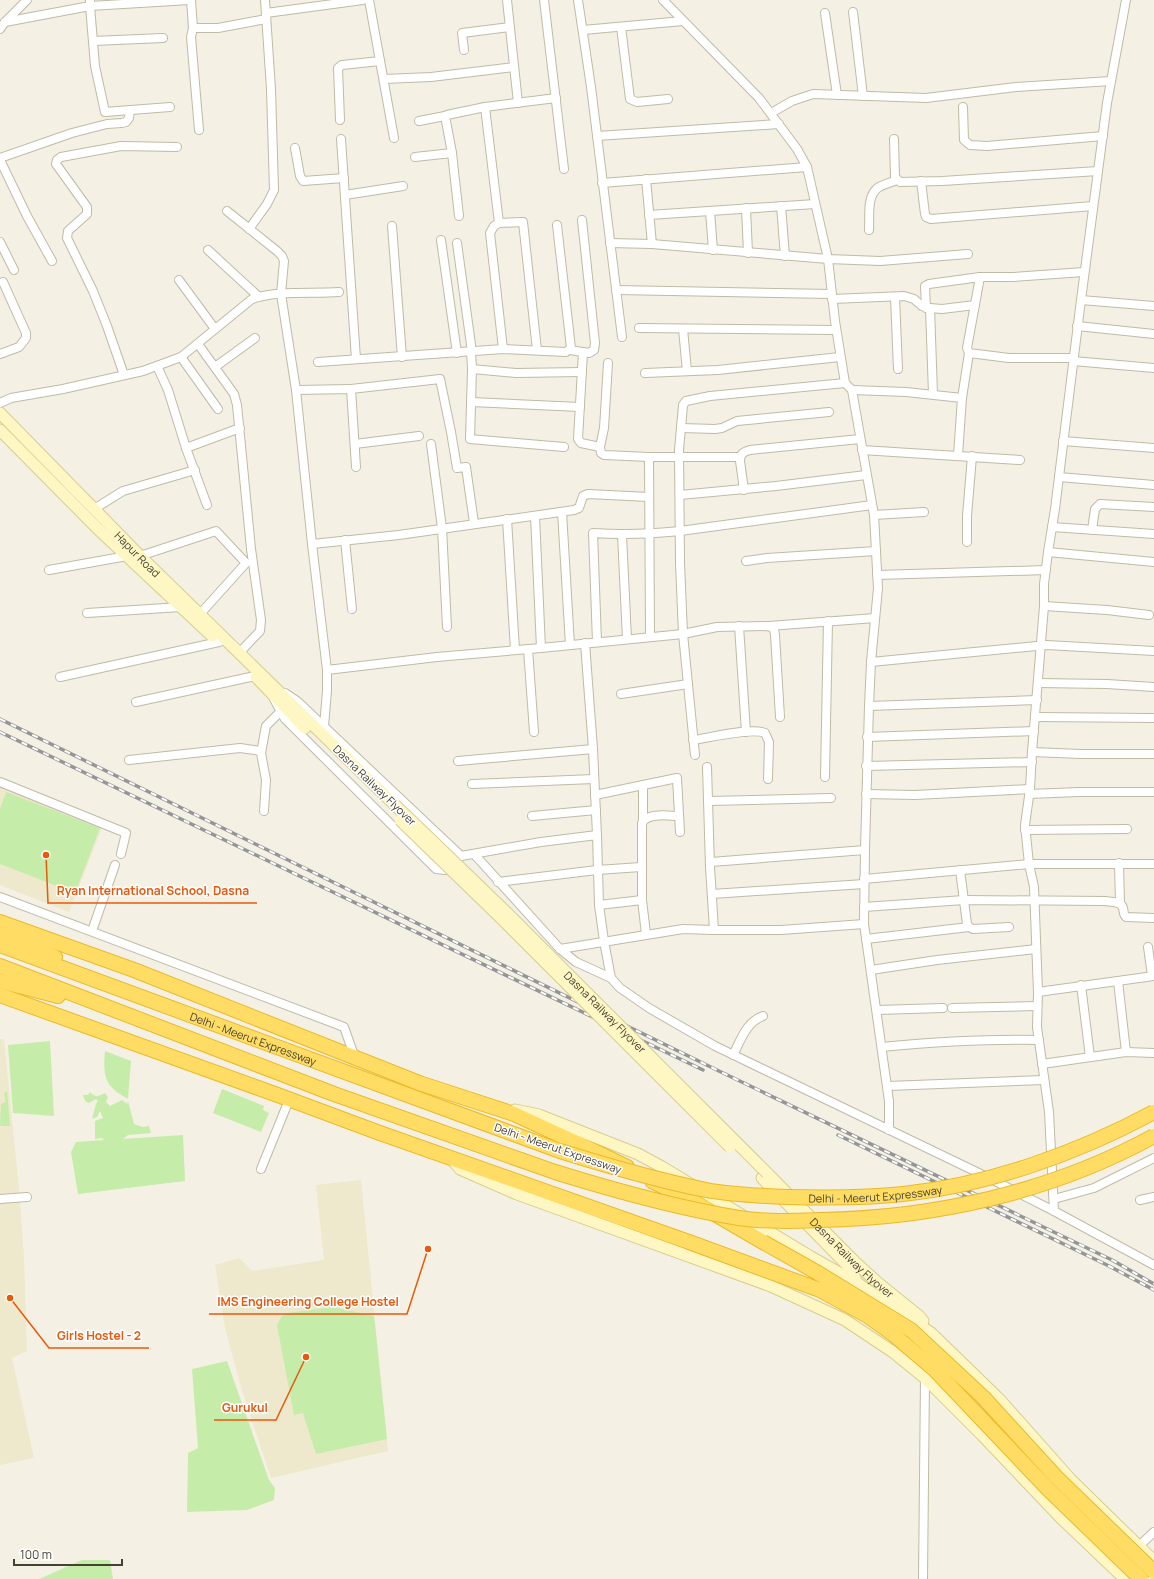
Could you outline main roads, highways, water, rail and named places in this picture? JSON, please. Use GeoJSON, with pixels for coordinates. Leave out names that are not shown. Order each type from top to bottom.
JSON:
{"type":"FeatureCollection","features":[{"type":"Feature","properties":{"kind":"highway"},"geometry":{"type":"LineString","coordinates":[[0,922],[134,970],[419,1083],[514,1114],[592,1150],[696,1203],[853,1294],[911,1330],[983,1397],[1056,1477],[1154,1572]]}},
{"type":"Feature","properties":{"kind":"highway"},"geometry":{"type":"LineString","coordinates":[[0,933],[24,942],[129,992]]}},
{"type":"Feature","properties":{"kind":"highway","name":"Delhi - Meerut Expressway"},"geometry":{"type":"LineString","coordinates":[[0,945],[560,1151],[621,1170],[707,1190],[736,1194],[807,1197],[902,1194],[942,1189],[978,1181],[1072,1151],[1123,1129],[1154,1112]]}},
{"type":"Feature","properties":{"kind":"highway","name":"Delhi - Meerut Expressway"},"geometry":{"type":"LineString","coordinates":[[0,966],[334,1094],[555,1172],[653,1200],[740,1218],[793,1221],[848,1220],[939,1210],[999,1197],[1038,1186],[1091,1167],[1154,1136]]}},
{"type":"Feature","properties":{"kind":"highway"},"geometry":{"type":"LineString","coordinates":[[0,981],[120,1012]]}},
{"type":"Feature","properties":{"kind":"highway"},"geometry":{"type":"LineString","coordinates":[[0,996],[452,1159],[682,1239],[812,1288],[868,1316],[893,1334],[935,1370],[1048,1489],[1141,1579]]}},
{"type":"Feature","properties":{"kind":"main road","name":"Hapur Road"},"geometry":{"type":"LineString","coordinates":[[0,413],[140,556],[240,652],[276,693]]}},
{"type":"Feature","properties":{"kind":"main road","name":"Hapur Road"},"geometry":{"type":"LineString","coordinates":[[0,430],[98,530],[254,676],[276,693]]}},
{"type":"Feature","properties":{"kind":"main road","name":"Dasna Railway Flyover"},"geometry":{"type":"LineString","coordinates":[[276,693],[847,1264],[855,1276],[857,1283]]}},
{"type":"Feature","properties":{"kind":"main road","name":"Dasna Railway Flyover"},"geometry":{"type":"LineString","coordinates":[[298,716],[506,912],[856,1263],[919,1316],[931,1333]]}},
{"type":"Feature","properties":{"kind":"main road"},"geometry":{"type":"LineString","coordinates":[[480,1103],[539,1115],[638,1154],[857,1283],[906,1319],[931,1333],[1008,1409],[1071,1480],[1154,1561]]}},
{"type":"Feature","properties":{"kind":"main road"},"geometry":{"type":"LineString","coordinates":[[452,1159],[460,1169],[517,1194],[771,1286],[845,1320],[899,1353],[982,1435],[1061,1518],[1126,1579]]}},
{"type":"Feature","properties":{"kind":"main road"},"geometry":{"type":"LineString","coordinates":[[803,1300],[819,1262]]}},
{"type":"Feature","properties":{"kind":"main road"},"geometry":{"type":"LineString","coordinates":[[899,1353],[906,1319]]}},
{"type":"Feature","properties":{"kind":"main road"},"geometry":{"type":"LineString","coordinates":[[982,1435],[1008,1409]]}},
{"type":"Feature","properties":{"kind":"railway"},"geometry":{"type":"LineString","coordinates":[[0,719],[721,1072],[1112,1260],[1154,1284]]}},
{"type":"Feature","properties":{"kind":"railway"},"geometry":{"type":"LineString","coordinates":[[0,732],[703,1070]]}},
{"type":"Feature","properties":{"kind":"railway"},"geometry":{"type":"LineString","coordinates":[[838,1135],[1109,1266],[1154,1290]]}},
{"type":"Feature","properties":{"kind":"place","name":"Ryan International School, Dasna"},"geometry":{"type":"Point","coordinates":[46,855]}},
{"type":"Feature","properties":{"kind":"place","name":"IMS Engineering College Hostel"},"geometry":{"type":"Point","coordinates":[428,1249]}},
{"type":"Feature","properties":{"kind":"place","name":"Girls Hostel - 2"},"geometry":{"type":"Point","coordinates":[10,1298]}},
{"type":"Feature","properties":{"kind":"place","name":"Gurukul"},"geometry":{"type":"Point","coordinates":[306,1357]}}]}
